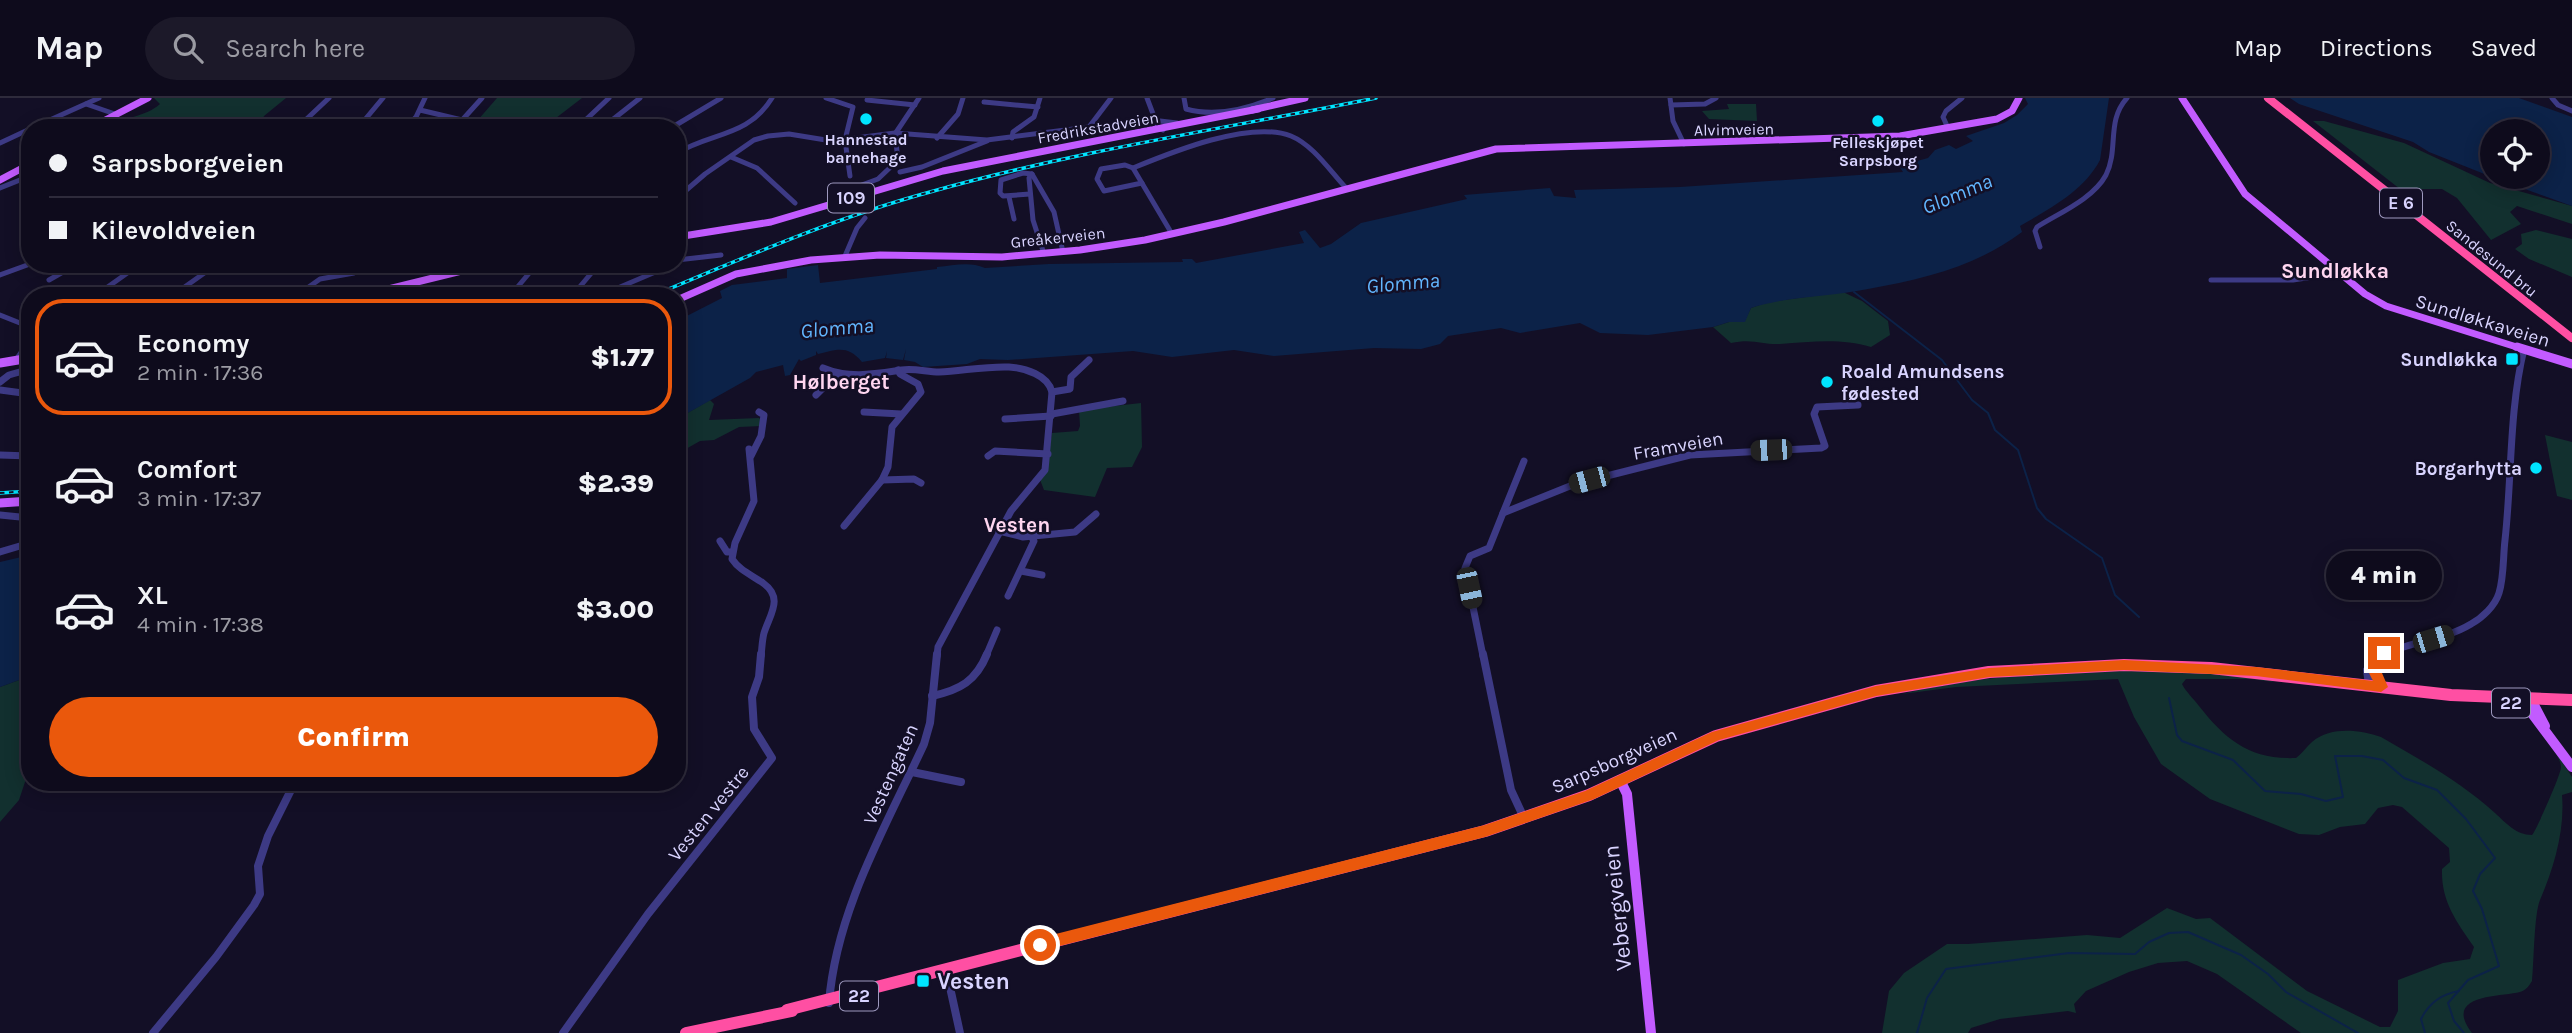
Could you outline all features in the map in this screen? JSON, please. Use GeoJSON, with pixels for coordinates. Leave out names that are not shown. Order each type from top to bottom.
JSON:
{"type":"FeatureCollection","features":[{"type":"Feature","properties":{"kind":"highway","name":"Sandesund bru"},"geometry":{"type":"LineString","coordinates":[[2268,98],[2539,308]]}},
{"type":"Feature","properties":{"kind":"highway","name":"Sandesund bru"},"geometry":{"type":"LineString","coordinates":[[2278,98],[2539,308]]}},
{"type":"Feature","properties":{"kind":"highway","name":"E 6"},"geometry":{"type":"LineString","coordinates":[[2539,308],[2572,330]]}},
{"type":"Feature","properties":{"kind":"highway","name":"E 6"},"geometry":{"type":"LineString","coordinates":[[2539,308],[2572,338]]}},
{"type":"Feature","properties":{"kind":"highway","name":"Sarpsborgveien"},"geometry":{"type":"LineString","coordinates":[[686,1033],[829,1001],[1440,844],[1524,819],[1620,780],[1716,736],[1876,691],[1989,672],[2078,666],[2167,666],[2256,671],[2451,695],[2572,706]]}},
{"type":"Feature","properties":{"kind":"highway","name":"Sarpsborgveien"},"geometry":{"type":"LineString","coordinates":[[2528,702],[2572,700]]}},
{"type":"Feature","properties":{"kind":"main road"},"geometry":{"type":"LineString","coordinates":[[107,119],[148,98]]}},
{"type":"Feature","properties":{"kind":"main road","name":"Fredrikstadveien"},"geometry":{"type":"LineString","coordinates":[[1161,126],[1305,98]]}},
{"type":"Feature","properties":{"kind":"main road","name":"Alvimveien"},"geometry":{"type":"LineString","coordinates":[[1439,162],[1503,148],[1827,141],[1900,136],[2006,115],[2014,109],[2019,98]]}},
{"type":"Feature","properties":{"kind":"main road","name":"Sundløkkaveien"},"geometry":{"type":"LineString","coordinates":[[2182,98],[2245,194],[2297,240],[2386,306],[2572,364]]}},
{"type":"Feature","properties":{"kind":"main road","name":"Fredrikstadveien"},"geometry":{"type":"LineString","coordinates":[[686,236],[771,222],[925,175],[1161,126],[1258,109]]}},
{"type":"Feature","properties":{"kind":"main road","name":"Greåkerveien"},"geometry":{"type":"LineString","coordinates":[[686,296],[744,272],[796,262],[895,254],[970,259],[1044,254],[1172,234],[1439,162]]}},
{"type":"Feature","properties":{"kind":"main road"},"geometry":{"type":"LineString","coordinates":[[0,180],[21,169]]}},
{"type":"Feature","properties":{"kind":"main road"},"geometry":{"type":"LineString","coordinates":[[403,287],[455,273]]}},
{"type":"Feature","properties":{"kind":"main road"},"geometry":{"type":"LineString","coordinates":[[405,287],[462,273]]}},
{"type":"Feature","properties":{"kind":"main road"},"geometry":{"type":"LineString","coordinates":[[0,361],[21,358]]}},
{"type":"Feature","properties":{"kind":"main road"},"geometry":{"type":"LineString","coordinates":[[0,503],[21,502]]}},
{"type":"Feature","properties":{"kind":"main road"},"geometry":{"type":"LineString","coordinates":[[2528,702],[2572,767]]}},
{"type":"Feature","properties":{"kind":"main road","name":"Vebergveien"},"geometry":{"type":"LineString","coordinates":[[1620,780],[1627,794],[1651,1033]]}},
{"type":"Feature","properties":{"kind":"street"},"geometry":{"type":"LineString","coordinates":[[52,119],[99,98]]}},
{"type":"Feature","properties":{"kind":"street"},"geometry":{"type":"LineString","coordinates":[[307,119],[329,98]]}},
{"type":"Feature","properties":{"kind":"street"},"geometry":{"type":"LineString","coordinates":[[366,119],[383,98]]}},
{"type":"Feature","properties":{"kind":"street"},"geometry":{"type":"LineString","coordinates":[[414,119],[425,98]]}},
{"type":"Feature","properties":{"kind":"street"},"geometry":{"type":"LineString","coordinates":[[463,119],[482,98]]}},
{"type":"Feature","properties":{"kind":"street"},"geometry":{"type":"LineString","coordinates":[[587,119],[609,98]]}},
{"type":"Feature","properties":{"kind":"street"},"geometry":{"type":"LineString","coordinates":[[613,119],[640,98]]}},
{"type":"Feature","properties":{"kind":"street"},"geometry":{"type":"LineString","coordinates":[[686,119],[721,98]]}},
{"type":"Feature","properties":{"kind":"street"},"geometry":{"type":"LineString","coordinates":[[686,147],[748,125],[763,112],[772,98]]}},
{"type":"Feature","properties":{"kind":"street"},"geometry":{"type":"LineString","coordinates":[[826,98],[853,107],[845,140],[850,176]]}},
{"type":"Feature","properties":{"kind":"street"},"geometry":{"type":"LineString","coordinates":[[850,189],[878,179],[898,160],[895,133],[919,98]]}},
{"type":"Feature","properties":{"kind":"street"},"geometry":{"type":"LineString","coordinates":[[937,138],[958,114],[963,98]]}},
{"type":"Feature","properties":{"kind":"street"},"geometry":{"type":"LineString","coordinates":[[1012,138],[1013,132],[1034,117],[1040,98]]}},
{"type":"Feature","properties":{"kind":"street"},"geometry":{"type":"LineString","coordinates":[[686,190],[754,140],[780,134],[825,141],[895,133],[937,138],[1012,138],[1089,127],[1098,119],[1101,106],[1111,98]]}},
{"type":"Feature","properties":{"kind":"street"},"geometry":{"type":"LineString","coordinates":[[1147,98],[1161,126]]}},
{"type":"Feature","properties":{"kind":"street"},"geometry":{"type":"LineString","coordinates":[[1184,98],[1186,109],[1202,112],[1230,110],[1273,98]]}},
{"type":"Feature","properties":{"kind":"street"},"geometry":{"type":"LineString","coordinates":[[1670,98],[1673,121],[1684,144]]}},
{"type":"Feature","properties":{"kind":"street"},"geometry":{"type":"LineString","coordinates":[[1671,105],[1705,104],[1716,98]]}},
{"type":"Feature","properties":{"kind":"street"},"geometry":{"type":"LineString","coordinates":[[1948,128],[1943,117],[1946,111],[1962,98]]}},
{"type":"Feature","properties":{"kind":"street"},"geometry":{"type":"LineString","coordinates":[[2040,247],[2035,231],[2037,227],[2076,202],[2105,176],[2115,111],[2127,98]]}},
{"type":"Feature","properties":{"kind":"street"},"geometry":{"type":"LineString","coordinates":[[2552,98],[2558,105],[2572,111]]}},
{"type":"Feature","properties":{"kind":"street"},"geometry":{"type":"LineString","coordinates":[[867,100],[915,105]]}},
{"type":"Feature","properties":{"kind":"street"},"geometry":{"type":"LineString","coordinates":[[984,102],[1038,107]]}},
{"type":"Feature","properties":{"kind":"street"},"geometry":{"type":"LineString","coordinates":[[86,104],[115,114]]}},
{"type":"Feature","properties":{"kind":"street"},"geometry":{"type":"LineString","coordinates":[[420,110],[458,119]]}},
{"type":"Feature","properties":{"kind":"street"},"geometry":{"type":"LineString","coordinates":[[0,142],[21,133]]}},
{"type":"Feature","properties":{"kind":"street"},"geometry":{"type":"LineString","coordinates":[[1142,183],[1104,191],[1097,179],[1101,169],[1121,166],[1133,169],[1176,150],[1216,141],[1277,134],[1288,135],[1303,145],[1346,188]]}},
{"type":"Feature","properties":{"kind":"street"},"geometry":{"type":"LineString","coordinates":[[900,172],[922,167],[987,140]]}},
{"type":"Feature","properties":{"kind":"street"},"geometry":{"type":"LineString","coordinates":[[731,157],[757,168],[795,203]]}},
{"type":"Feature","properties":{"kind":"street"},"geometry":{"type":"LineString","coordinates":[[1133,169],[1172,234]]}},
{"type":"Feature","properties":{"kind":"street"},"geometry":{"type":"LineString","coordinates":[[1030,194],[1009,197],[1000,193],[1002,180],[1023,173],[1032,174]]}},
{"type":"Feature","properties":{"kind":"street"},"geometry":{"type":"LineString","coordinates":[[1032,174],[1029,178],[1033,220],[1044,254]]}},
{"type":"Feature","properties":{"kind":"street"},"geometry":{"type":"LineString","coordinates":[[1032,174],[1054,212],[1063,252]]}},
{"type":"Feature","properties":{"kind":"street"},"geometry":{"type":"LineString","coordinates":[[0,188],[21,180]]}},
{"type":"Feature","properties":{"kind":"street"},"geometry":{"type":"LineString","coordinates":[[1009,197],[1014,219]]}},
{"type":"Feature","properties":{"kind":"street"},"geometry":{"type":"LineString","coordinates":[[845,256],[865,218]]}},
{"type":"Feature","properties":{"kind":"street"},"geometry":{"type":"LineString","coordinates":[[686,259],[722,255]]}},
{"type":"Feature","properties":{"kind":"street"},"geometry":{"type":"LineString","coordinates":[[0,275],[21,267]]}},
{"type":"Feature","properties":{"kind":"street"},"geometry":{"type":"LineString","coordinates":[[2211,280],[2293,280],[2339,272]]}},
{"type":"Feature","properties":{"kind":"street"},"geometry":{"type":"LineString","coordinates":[[49,280],[62,273]]}},
{"type":"Feature","properties":{"kind":"street"},"geometry":{"type":"LineString","coordinates":[[108,287],[127,273]]}},
{"type":"Feature","properties":{"kind":"street"},"geometry":{"type":"LineString","coordinates":[[185,287],[204,273]]}},
{"type":"Feature","properties":{"kind":"street"},"geometry":{"type":"LineString","coordinates":[[308,287],[317,280],[332,275],[357,273]]}},
{"type":"Feature","properties":{"kind":"street"},"geometry":{"type":"LineString","coordinates":[[514,287],[532,273]]}},
{"type":"Feature","properties":{"kind":"street"},"geometry":{"type":"LineString","coordinates":[[578,287],[591,273]]}},
{"type":"Feature","properties":{"kind":"street"},"geometry":{"type":"LineString","coordinates":[[614,287],[652,273]]}},
{"type":"Feature","properties":{"kind":"street"},"geometry":{"type":"LineString","coordinates":[[0,315],[21,323]]}},
{"type":"Feature","properties":{"kind":"street"},"geometry":{"type":"LineString","coordinates":[[2369,685],[2367,670],[2377,656],[2466,627],[2494,605],[2499,594],[2509,509],[2517,379],[2524,349]]}},
{"type":"Feature","properties":{"kind":"street"},"geometry":{"type":"LineString","coordinates":[[18,358],[21,354]]}},
{"type":"Feature","properties":{"kind":"street"},"geometry":{"type":"LineString","coordinates":[[823,368],[837,374],[880,375],[898,370],[937,372],[989,367],[1021,369],[1045,378],[1052,392],[1070,389],[1071,377],[1089,360]]}},
{"type":"Feature","properties":{"kind":"street"},"geometry":{"type":"LineString","coordinates":[[844,526],[882,481],[888,467],[889,436],[901,414],[919,396],[921,388],[898,370]]}},
{"type":"Feature","properties":{"kind":"street"},"geometry":{"type":"LineString","coordinates":[[0,382],[9,374],[21,371]]}},
{"type":"Feature","properties":{"kind":"street"},"geometry":{"type":"LineString","coordinates":[[816,395],[837,374]]}},
{"type":"Feature","properties":{"kind":"street"},"geometry":{"type":"LineString","coordinates":[[0,390],[21,393]]}},
{"type":"Feature","properties":{"kind":"street","name":"Vestengaten"},"geometry":{"type":"LineString","coordinates":[[829,1001],[831,977],[857,887],[912,772],[930,723],[938,647],[999,531],[1045,470],[1052,392]]}},
{"type":"Feature","properties":{"kind":"street"},"geometry":{"type":"LineString","coordinates":[[1005,419],[1051,415],[1123,401]]}},
{"type":"Feature","properties":{"kind":"street","name":"Framveien"},"geometry":{"type":"LineString","coordinates":[[1503,513],[1575,484],[1690,455],[1821,448],[1825,446],[1825,441],[1814,414],[1817,407],[1858,405]]}},
{"type":"Feature","properties":{"kind":"street"},"geometry":{"type":"LineString","coordinates":[[720,541],[727,552],[732,552],[742,525],[753,509],[750,453],[758,445],[765,419],[764,415],[758,412]]}},
{"type":"Feature","properties":{"kind":"street"},"geometry":{"type":"LineString","coordinates":[[864,412],[901,414]]}},
{"type":"Feature","properties":{"kind":"street"},"geometry":{"type":"LineString","coordinates":[[988,456],[995,451],[1048,454]]}},
{"type":"Feature","properties":{"kind":"street"},"geometry":{"type":"LineString","coordinates":[[0,455],[21,456]]}},
{"type":"Feature","properties":{"kind":"street"},"geometry":{"type":"LineString","coordinates":[[1524,461],[1496,526],[1492,544],[1487,549],[1472,553],[1466,559],[1465,568],[1511,790],[1524,819]]}},
{"type":"Feature","properties":{"kind":"street"},"geometry":{"type":"LineString","coordinates":[[882,481],[914,480],[920,483]]}},
{"type":"Feature","properties":{"kind":"street"},"geometry":{"type":"LineString","coordinates":[[999,531],[1031,536],[1075,532],[1096,514]]}},
{"type":"Feature","properties":{"kind":"street"},"geometry":{"type":"LineString","coordinates":[[0,515],[21,517]]}},
{"type":"Feature","properties":{"kind":"street"},"geometry":{"type":"LineString","coordinates":[[1008,596],[1034,541],[1031,536]]}},
{"type":"Feature","properties":{"kind":"street"},"geometry":{"type":"LineString","coordinates":[[0,552],[21,546]]}},
{"type":"Feature","properties":{"kind":"street","name":"Vesten vestre"},"geometry":{"type":"LineString","coordinates":[[562,1033],[648,914],[772,758],[754,729],[756,721],[751,698],[759,677],[760,654],[765,631],[775,608],[775,598],[763,583],[737,568],[732,552]]}},
{"type":"Feature","properties":{"kind":"street"},"geometry":{"type":"LineString","coordinates":[[1021,571],[1042,575]]}},
{"type":"Feature","properties":{"kind":"street"},"geometry":{"type":"LineString","coordinates":[[932,696],[963,690],[973,682],[997,631]]}},
{"type":"Feature","properties":{"kind":"street"},"geometry":{"type":"LineString","coordinates":[[2377,656],[2375,673],[2381,687]]}},
{"type":"Feature","properties":{"kind":"street"},"geometry":{"type":"LineString","coordinates":[[912,772],[961,782]]}},
{"type":"Feature","properties":{"kind":"street"},"geometry":{"type":"LineString","coordinates":[[153,1033],[216,957],[254,905],[260,894],[258,866],[268,836],[290,791]]}},
{"type":"Feature","properties":{"kind":"street"},"geometry":{"type":"LineString","coordinates":[[946,969],[960,1033]]}},
{"type":"Feature","properties":{"kind":"green space"},"geometry":{"type":"Polygon","coordinates":[[[154,98],[286,98],[262,119],[128,119],[160,104],[154,98]]]}},
{"type":"Feature","properties":{"kind":"green space"},"geometry":{"type":"Polygon","coordinates":[[[497,98],[582,98],[555,119],[479,119],[497,98]]]}},
{"type":"Feature","properties":{"kind":"green space"},"geometry":{"type":"Polygon","coordinates":[[[1727,104],[1756,104],[1757,121],[1709,119],[1702,111],[1729,109],[1727,104]]]}},
{"type":"Feature","properties":{"kind":"green space"},"geometry":{"type":"Polygon","coordinates":[[[2313,121],[2324,121],[2404,143],[2480,178],[2480,189],[2511,189],[2572,206],[2572,224],[2517,206],[2510,212],[2521,224],[2491,240],[2457,198],[2442,189],[2400,189],[2313,121]]]}},
{"type":"Feature","properties":{"kind":"green space"},"geometry":{"type":"Polygon","coordinates":[[[2536,230],[2572,239],[2572,277],[2529,259],[2515,249],[2522,244],[2521,234],[2536,230]]]}},
{"type":"Feature","properties":{"kind":"green space"},"geometry":{"type":"Polygon","coordinates":[[[1843,292],[1862,301],[1888,321],[1890,335],[1871,347],[1837,342],[1731,343],[1713,327],[1729,322],[1744,322],[1751,308],[1768,302],[1843,292]]]}},
{"type":"Feature","properties":{"kind":"green space"},"geometry":{"type":"Polygon","coordinates":[[[710,400],[714,404],[709,420],[759,418],[762,421],[761,426],[739,427],[714,440],[700,441],[686,449],[686,414],[710,400]]]}},
{"type":"Feature","properties":{"kind":"green space"},"geometry":{"type":"Polygon","coordinates":[[[1141,403],[1142,447],[1132,467],[1107,468],[1095,497],[1044,490],[1039,477],[1047,463],[1052,433],[1078,431],[1079,410],[1141,403]]]}},
{"type":"Feature","properties":{"kind":"green space"},"geometry":{"type":"Polygon","coordinates":[[[2545,435],[2572,442],[2572,500],[2557,496],[2545,435]]]}},
{"type":"Feature","properties":{"kind":"green space"},"geometry":{"type":"Polygon","coordinates":[[[2170,670],[2260,675],[2274,682],[2251,679],[2186,679],[2182,684],[2219,729],[2240,746],[2265,756],[2296,758],[2312,742],[2328,733],[2355,731],[2381,737],[2455,781],[2521,833],[2532,835],[2548,801],[2561,767],[2555,751],[2572,777],[2572,792],[2562,795],[2560,835],[2554,862],[2538,907],[2532,981],[2528,986],[2520,992],[2488,997],[2469,1004],[2464,1011],[2465,1020],[2472,1033],[2301,1033],[2217,974],[2187,961],[2158,963],[2129,972],[2086,991],[2074,1004],[2076,1013],[2068,1011],[2000,1019],[1971,1028],[1968,1033],[1882,1033],[1889,991],[1904,973],[1947,944],[2087,935],[2120,938],[2167,908],[2196,919],[2210,918],[2307,991],[2380,1027],[2390,1027],[2398,1011],[2398,980],[2443,963],[2470,959],[2474,947],[2456,919],[2444,891],[2442,869],[2450,862],[2449,848],[2402,807],[2393,805],[2378,808],[2365,824],[2340,827],[2319,835],[2299,834],[2210,799],[2161,764],[2134,717],[2118,679],[1956,687],[1902,694],[2002,677],[2069,672],[2170,670]]]}},
{"type":"Feature","properties":{"kind":"green space"},"geometry":{"type":"Polygon","coordinates":[[[21,679],[22,791],[19,800],[0,822],[0,687],[21,679]]]}},
{"type":"Feature","properties":{"kind":"water","name":"Glomma"},"geometry":{"type":"Polygon","coordinates":[[[2025,98],[2109,98],[2100,160],[2093,171],[2075,190],[2054,206],[2020,226],[2022,232],[1987,254],[1949,270],[1853,292],[1765,304],[1751,308],[1745,322],[1729,322],[1713,327],[1648,335],[1600,333],[1580,323],[1520,333],[1501,328],[1448,336],[1440,344],[1421,349],[1374,348],[1274,356],[1234,350],[1172,357],[1133,351],[1008,360],[980,359],[967,364],[923,367],[904,360],[906,349],[903,360],[886,358],[887,351],[885,358],[862,362],[847,351],[818,354],[816,351],[816,355],[801,361],[799,359],[790,375],[785,376],[783,365],[756,372],[686,414],[686,316],[722,298],[720,291],[732,285],[787,278],[787,269],[818,265],[820,283],[961,264],[985,268],[1183,262],[1182,259],[1192,259],[1196,263],[1304,243],[1299,232],[1305,230],[1320,248],[1331,244],[1361,223],[1467,199],[1464,195],[1550,188],[1554,196],[1576,198],[1574,190],[1680,187],[1903,172],[1899,166],[1928,158],[1935,150],[1949,145],[1956,149],[1973,141],[1966,136],[2004,123],[2028,104],[2025,98]]]}},
{"type":"Feature","properties":{"kind":"water"},"geometry":{"type":"Polygon","coordinates":[[[2290,98],[2519,98],[2572,117],[2572,206],[2525,189],[2550,189],[2550,119],[2480,119],[2480,172],[2429,152],[2413,142],[2299,104],[2290,98]]]}},
{"type":"Feature","properties":{"kind":"water"},"geometry":{"type":"Polygon","coordinates":[[[21,557],[21,679],[0,687],[0,562],[21,557]]]}},
{"type":"Feature","properties":{"kind":"waterway"},"geometry":{"type":"LineString","coordinates":[[1854,292],[1942,360],[1972,400],[1988,413],[1995,430],[2018,450],[2037,508],[2046,519],[2102,558],[2115,595],[2139,617]]}},
{"type":"Feature","properties":{"kind":"waterway"},"geometry":{"type":"LineString","coordinates":[[2169,698],[2177,735],[2182,741],[2233,760],[2265,791],[2301,794],[2326,801],[2343,797],[2335,756],[2362,756],[2383,760],[2404,778],[2437,790],[2466,819],[2495,858],[2480,874],[2473,891],[2482,909],[2499,966],[2468,980],[2458,991]]}},
{"type":"Feature","properties":{"kind":"waterway"},"geometry":{"type":"LineString","coordinates":[[1917,1033],[1927,998],[1946,969],[2069,953],[2135,954],[2149,942],[2169,933],[2188,932],[2241,955],[2268,974],[2286,992],[2358,1033]]}},
{"type":"Feature","properties":{"kind":"waterway"},"geometry":{"type":"LineString","coordinates":[[2425,1033],[2421,1019],[2428,1008],[2441,997],[2458,991]]}},
{"type":"Feature","properties":{"kind":"waterway"},"geometry":{"type":"LineString","coordinates":[[2458,991],[2448,1003],[2454,1021],[2464,1033]]}},
{"type":"Feature","properties":{"kind":"railway"},"geometry":{"type":"LineString","coordinates":[[674,287],[824,226],[894,202],[985,177],[1096,152],[1376,98]]}},
{"type":"Feature","properties":{"kind":"railway"},"geometry":{"type":"LineString","coordinates":[[0,493],[21,492]]}},
{"type":"Feature","properties":{"kind":"place","name":"Hannestad barnehage"},"geometry":{"type":"Point","coordinates":[866,119]}},
{"type":"Feature","properties":{"kind":"place","name":"Felleskjøpet Sarpsborg"},"geometry":{"type":"Point","coordinates":[1878,121]}},
{"type":"Feature","properties":{"kind":"place","name":"Sundløkka"},"geometry":{"type":"Point","coordinates":[2512,359]}},
{"type":"Feature","properties":{"kind":"place","name":"Roald Amundsens fødested"},"geometry":{"type":"Point","coordinates":[1827,382]}},
{"type":"Feature","properties":{"kind":"place","name":"Borgarhytta"},"geometry":{"type":"Point","coordinates":[2536,468]}},
{"type":"Feature","properties":{"kind":"place","name":"Vesten"},"geometry":{"type":"Point","coordinates":[923,981]}},
{"type":"Feature","properties":{"kind":"district","name":"Sundløkka"},"geometry":{"type":"Point","coordinates":[2335,271]}},
{"type":"Feature","properties":{"kind":"district","name":"Hølberget"},"geometry":{"type":"Point","coordinates":[841,382]}},
{"type":"Feature","properties":{"kind":"district","name":"Vesten"},"geometry":{"type":"Point","coordinates":[1017,525]}},
{"type":"Feature","properties":{"kind":"route"},"geometry":{"type":"LineString","coordinates":[[1040,945],[1485,831],[1590,795],[1659,760],[1716,736],[1765,720],[1876,691],[1989,672],[2124,665],[2256,671],[2381,687],[2375,673],[2375,663],[2377,656],[2384,653]]}}]}
